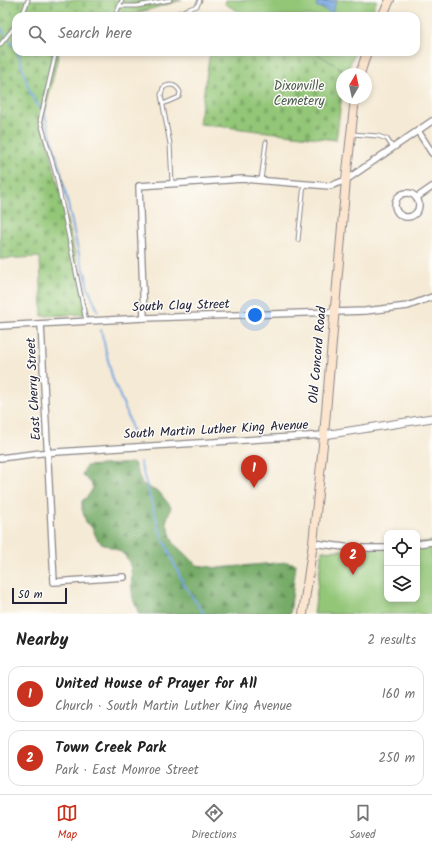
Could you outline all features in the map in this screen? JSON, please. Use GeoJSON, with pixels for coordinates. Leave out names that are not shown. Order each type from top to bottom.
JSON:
{"type":"FeatureCollection","features":[{"type":"Feature","properties":{"kind":"main road"},"geometry":{"type":"LineString","coordinates":[[384,12],[390,0]]}},
{"type":"Feature","properties":{"kind":"main road"},"geometry":{"type":"LineString","coordinates":[[362,68],[366,56]]}},
{"type":"Feature","properties":{"kind":"main road","name":"Old Concord Road"},"geometry":{"type":"LineString","coordinates":[[304,614],[324,435],[346,180],[355,104]]}},
{"type":"Feature","properties":{"kind":"street"},"geometry":{"type":"LineString","coordinates":[[144,318],[140,186],[243,179],[330,186],[346,180],[432,121]]}},
{"type":"Feature","properties":{"kind":"street"},"geometry":{"type":"LineString","coordinates":[[418,131],[432,153]]}},
{"type":"Feature","properties":{"kind":"street"},"geometry":{"type":"LineString","coordinates":[[416,198],[432,186]]}},
{"type":"Feature","properties":{"kind":"street"},"geometry":{"type":"LineString","coordinates":[[408,193],[416,198],[418,207],[414,214],[405,216],[397,212],[395,203],[400,196],[408,193]]}},
{"type":"Feature","properties":{"kind":"street","name":"South Clay Street"},"geometry":{"type":"LineString","coordinates":[[0,326],[144,318],[365,311],[408,306],[432,297]]}},
{"type":"Feature","properties":{"kind":"street","name":"East Cherry Street"},"geometry":{"type":"LineString","coordinates":[[41,324],[54,582],[124,577]]}},
{"type":"Feature","properties":{"kind":"street","name":"South Martin Luther King Avenue"},"geometry":{"type":"LineString","coordinates":[[0,458],[48,453],[324,435],[432,418]]}},
{"type":"Feature","properties":{"kind":"street"},"geometry":{"type":"LineString","coordinates":[[420,544],[432,542]]}},
{"type":"Feature","properties":{"kind":"street"},"geometry":{"type":"LineString","coordinates":[[313,544],[352,548],[384,548]]}},
{"type":"Feature","properties":{"kind":"lane"},"geometry":{"type":"LineString","coordinates":[[24,12],[28,0]]}},
{"type":"Feature","properties":{"kind":"lane"},"geometry":{"type":"LineString","coordinates":[[117,12],[122,0]]}},
{"type":"Feature","properties":{"kind":"lane"},"geometry":{"type":"LineString","coordinates":[[120,6],[137,6],[170,0]]}},
{"type":"Feature","properties":{"kind":"lane"},"geometry":{"type":"LineString","coordinates":[[180,12],[197,6],[200,0]]}},
{"type":"Feature","properties":{"kind":"lane"},"geometry":{"type":"LineString","coordinates":[[1,44],[12,31]]}},
{"type":"Feature","properties":{"kind":"lane"},"geometry":{"type":"LineString","coordinates":[[55,56],[40,120],[56,175],[86,321]]}},
{"type":"Feature","properties":{"kind":"lane"},"geometry":{"type":"LineString","coordinates":[[163,104],[179,97],[180,92],[177,87],[169,85],[163,88],[161,95],[170,144],[172,183]]}},
{"type":"Feature","properties":{"kind":"lane"},"geometry":{"type":"LineString","coordinates":[[351,134],[378,136],[387,139],[393,148]]}},
{"type":"Feature","properties":{"kind":"lane"},"geometry":{"type":"LineString","coordinates":[[261,180],[266,142]]}},
{"type":"Feature","properties":{"kind":"lane"},"geometry":{"type":"LineString","coordinates":[[298,240],[304,184]]}},
{"type":"Feature","properties":{"kind":"green space"},"geometry":{"type":"Polygon","coordinates":[[[0,0],[182,0],[141,12],[12,12],[12,56],[58,56],[43,121],[89,314],[42,316],[40,257],[0,260],[0,0]]]}},
{"type":"Feature","properties":{"kind":"green space"},"geometry":{"type":"Polygon","coordinates":[[[226,0],[377,0],[372,12],[240,12],[225,4],[226,0]]]}},
{"type":"Feature","properties":{"kind":"green space","name":"Dixonville Cemetery"},"geometry":{"type":"Polygon","coordinates":[[[209,56],[321,56],[340,68],[336,68],[336,104],[341,104],[336,140],[199,124],[209,56]]]}},
{"type":"Feature","properties":{"kind":"green space"},"geometry":{"type":"Polygon","coordinates":[[[321,56],[353,56],[349,68],[340,68],[321,56]]]}},
{"type":"Feature","properties":{"kind":"green space"},"geometry":{"type":"Polygon","coordinates":[[[134,463],[142,484],[160,493],[171,507],[166,522],[174,544],[197,565],[218,568],[287,562],[296,564],[290,614],[139,614],[134,602],[131,571],[126,557],[119,551],[98,540],[92,528],[86,522],[82,509],[82,501],[88,496],[93,488],[91,483],[82,475],[86,466],[134,463]]]}},
{"type":"Feature","properties":{"kind":"green space"},"geometry":{"type":"Polygon","coordinates":[[[432,541],[432,614],[314,614],[322,551],[384,548],[384,602],[420,602],[420,543],[432,541]]]}},
{"type":"Feature","properties":{"kind":"water"},"geometry":{"type":"Polygon","coordinates":[[[318,0],[326,2],[327,0],[337,0],[332,12],[316,6],[318,0]]]}},
{"type":"Feature","properties":{"kind":"waterway"},"geometry":{"type":"LineString","coordinates":[[0,26],[5,34]]}},
{"type":"Feature","properties":{"kind":"waterway"},"geometry":{"type":"LineString","coordinates":[[9,39],[12,43]]}},
{"type":"Feature","properties":{"kind":"waterway"},"geometry":{"type":"LineString","coordinates":[[18,56],[33,98],[44,111],[62,177],[80,259],[86,275],[87,285],[98,311]]}},
{"type":"Feature","properties":{"kind":"waterway"},"geometry":{"type":"LineString","coordinates":[[101,330],[112,377],[127,413],[133,433]]}},
{"type":"Feature","properties":{"kind":"waterway"},"geometry":{"type":"LineString","coordinates":[[140,462],[160,532],[183,583],[204,614]]}},
{"type":"Feature","properties":{"kind":"place","name":"United House of Prayer for All"},"geometry":{"type":"Point","coordinates":[254,488]}},
{"type":"Feature","properties":{"kind":"place","name":"Town Creek Park"},"geometry":{"type":"Point","coordinates":[353,575]}}]}
